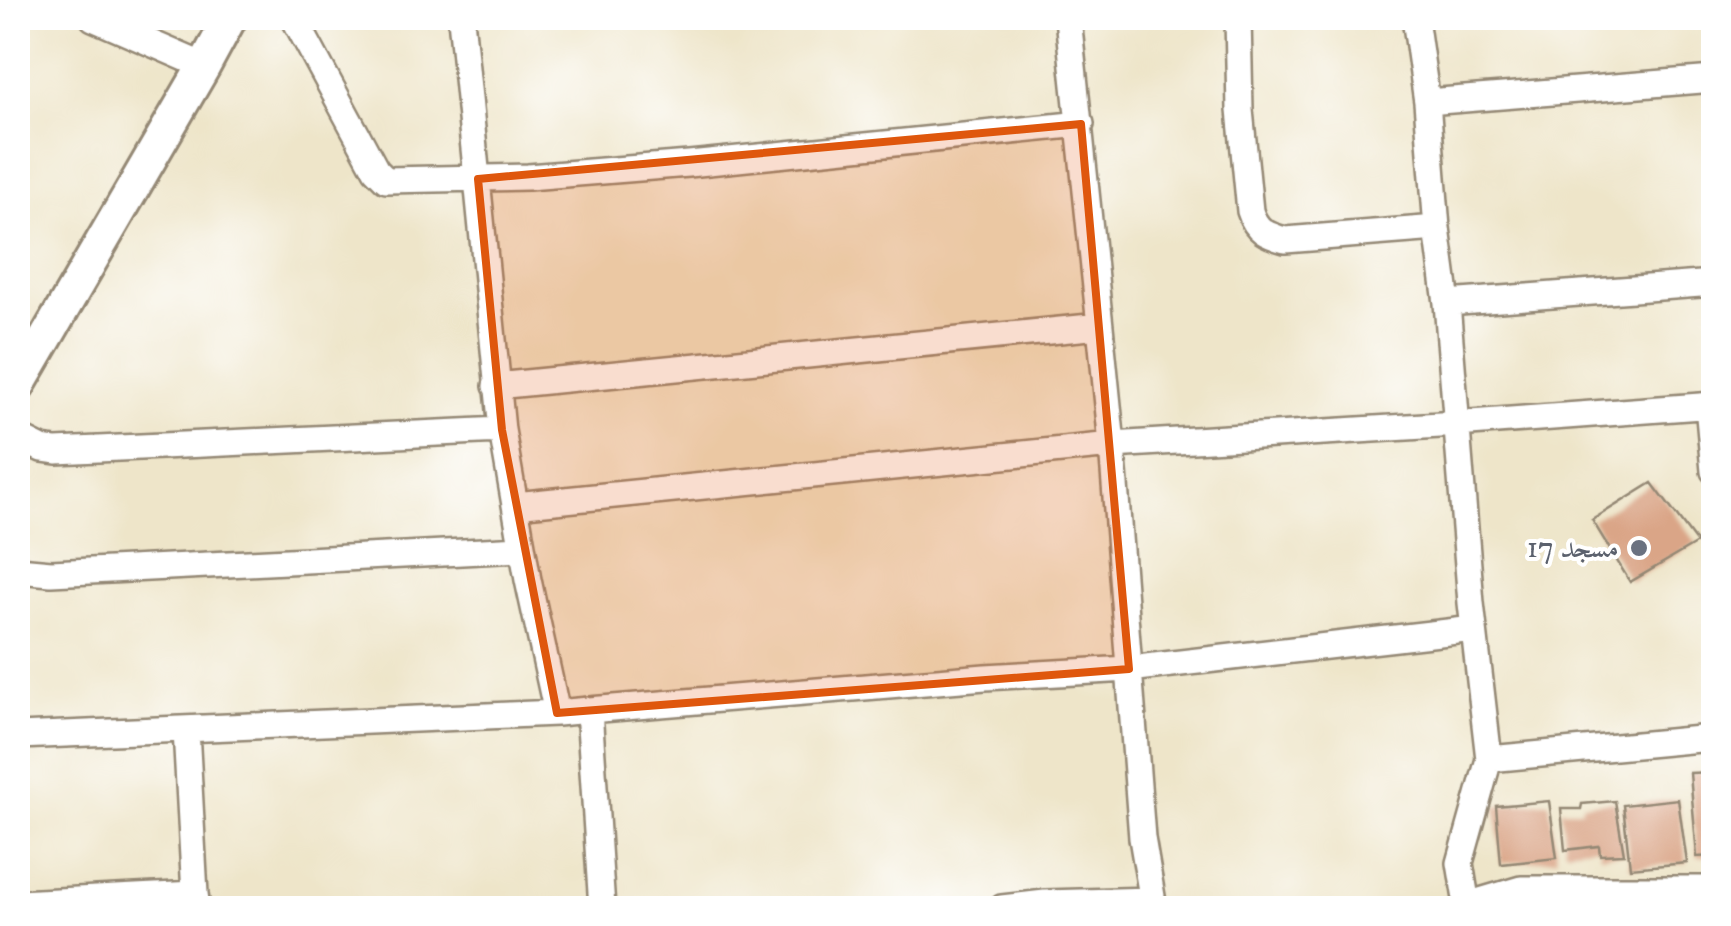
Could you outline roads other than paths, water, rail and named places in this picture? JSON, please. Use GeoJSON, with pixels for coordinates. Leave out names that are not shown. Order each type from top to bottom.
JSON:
{"type":"FeatureCollection","features":[{"type":"Feature","properties":{"kind":"street"},"geometry":{"type":"LineString","coordinates":[[93,18],[204,66]]}},
{"type":"Feature","properties":{"kind":"street"},"geometry":{"type":"LineString","coordinates":[[18,386],[230,18]]}},
{"type":"Feature","properties":{"kind":"street"},"geometry":{"type":"LineString","coordinates":[[294,18],[381,177],[392,180],[478,179],[690,164],[1081,124]]}},
{"type":"Feature","properties":{"kind":"street"},"geometry":{"type":"LineString","coordinates":[[461,18],[502,430],[522,549],[557,713]]}},
{"type":"Feature","properties":{"kind":"street"},"geometry":{"type":"LineString","coordinates":[[1002,908],[1045,903],[1153,904],[1142,838],[1112,446],[1068,18]]}},
{"type":"Feature","properties":{"kind":"street"},"geometry":{"type":"LineString","coordinates":[[1238,18],[1240,110],[1250,212],[1264,234],[1285,240],[1438,228]]}},
{"type":"Feature","properties":{"kind":"street"},"geometry":{"type":"LineString","coordinates":[[1415,18],[1427,102],[1474,630],[1490,759],[1460,863],[1467,905],[1521,890],[1614,899],[1714,888]]}},
{"type":"Feature","properties":{"kind":"street"},"geometry":{"type":"LineString","coordinates":[[1427,102],[1714,79]]}},
{"type":"Feature","properties":{"kind":"street"},"geometry":{"type":"LineString","coordinates":[[1447,304],[1714,284]]}},
{"type":"Feature","properties":{"kind":"street"},"geometry":{"type":"LineString","coordinates":[[496,386],[1100,326]]}},
{"type":"Feature","properties":{"kind":"street"},"geometry":{"type":"LineString","coordinates":[[514,505],[1112,446],[1710,405],[1714,471]]}},
{"type":"Feature","properties":{"kind":"street"},"geometry":{"type":"LineString","coordinates":[[18,437],[56,451],[502,430]]}},
{"type":"Feature","properties":{"kind":"street"},"geometry":{"type":"LineString","coordinates":[[18,570],[51,572],[522,549]]}},
{"type":"Feature","properties":{"kind":"street"},"geometry":{"type":"LineString","coordinates":[[18,736],[557,713],[1129,669],[1474,630]]}},
{"type":"Feature","properties":{"kind":"street"},"geometry":{"type":"LineString","coordinates":[[589,710],[602,908]]}},
{"type":"Feature","properties":{"kind":"street"},"geometry":{"type":"LineString","coordinates":[[18,903],[196,901],[186,730]]}},
{"type":"Feature","properties":{"kind":"street"},"geometry":{"type":"LineString","coordinates":[[1490,759],[1714,740]]}},
{"type":"Feature","properties":{"kind":"place","name":"مسجد 17"},"geometry":{"type":"Point","coordinates":[1639,548]}}]}
